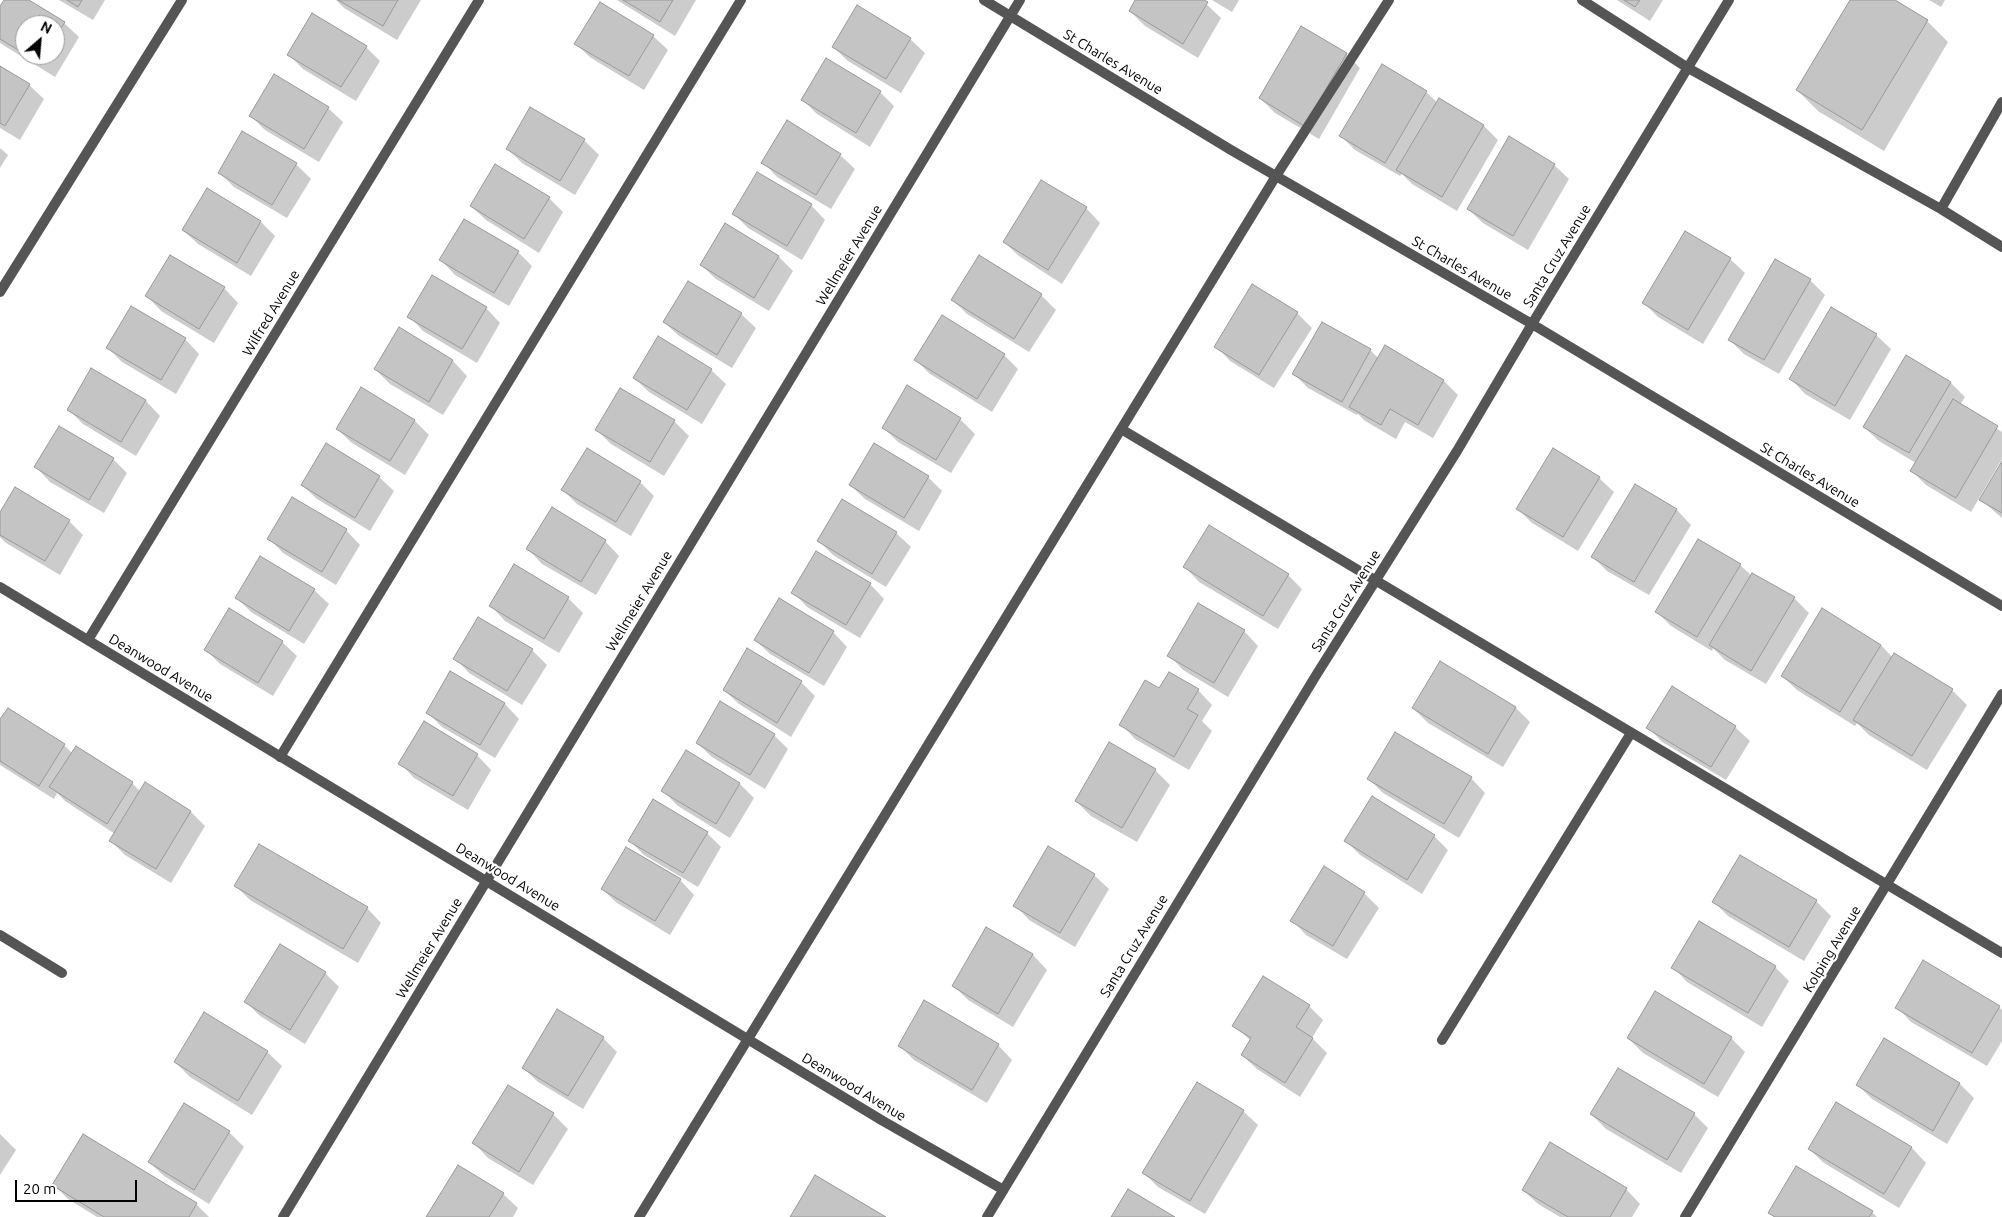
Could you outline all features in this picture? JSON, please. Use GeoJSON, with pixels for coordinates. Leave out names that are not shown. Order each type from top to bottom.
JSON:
{"type":"FeatureCollection","features":[{"type":"Feature","properties":{"kind":"street"},"geometry":{"type":"LineString","coordinates":[[0,292],[182,0]]}},
{"type":"Feature","properties":{"kind":"street","name":"Wilfred Avenue"},"geometry":{"type":"LineString","coordinates":[[88,640],[479,0]]}},
{"type":"Feature","properties":{"kind":"street"},"geometry":{"type":"LineString","coordinates":[[280,757],[741,0]]}},
{"type":"Feature","properties":{"kind":"street","name":"St Charles Avenue"},"geometry":{"type":"LineString","coordinates":[[984,0],[1276,176],[1532,324],[2002,606]]}},
{"type":"Feature","properties":{"kind":"street","name":"Wellmeier Avenue"},"geometry":{"type":"LineString","coordinates":[[283,1217],[1020,0]]}},
{"type":"Feature","properties":{"kind":"street"},"geometry":{"type":"LineString","coordinates":[[639,1217],[1276,176],[1389,0]]}},
{"type":"Feature","properties":{"kind":"street"},"geometry":{"type":"LineString","coordinates":[[1582,0],[1688,68],[1941,209],[2002,247]]}},
{"type":"Feature","properties":{"kind":"street","name":"Santa Cruz Avenue"},"geometry":{"type":"LineString","coordinates":[[986,1217],[1315,677],[1377,581],[1404,532],[1457,452],[1532,324],[1729,0]]}},
{"type":"Feature","properties":{"kind":"street"},"geometry":{"type":"LineString","coordinates":[[1941,209],[2002,102]]}},
{"type":"Feature","properties":{"kind":"street"},"geometry":{"type":"LineString","coordinates":[[1121,429],[2002,953]]}},
{"type":"Feature","properties":{"kind":"street","name":"Deanwood Avenue"},"geometry":{"type":"LineString","coordinates":[[0,587],[883,1121],[1002,1189]]}},
{"type":"Feature","properties":{"kind":"street","name":"Kolping Avenue"},"geometry":{"type":"LineString","coordinates":[[1685,1217],[2002,694]]}},
{"type":"Feature","properties":{"kind":"street"},"geometry":{"type":"LineString","coordinates":[[1442,1040],[1631,733]]}},
{"type":"Feature","properties":{"kind":"street"},"geometry":{"type":"LineString","coordinates":[[0,935],[62,973]]}},
{"type":"Feature","properties":{"kind":"building"},"geometry":{"type":"Polygon","coordinates":[[[4,0],[29,0],[54,15],[15,15],[15,48],[0,39],[0,6],[4,0]]]}},
{"type":"Feature","properties":{"kind":"building"},"geometry":{"type":"Polygon","coordinates":[[[67,0],[82,0],[78,7],[67,0]]]}},
{"type":"Feature","properties":{"kind":"building"},"geometry":{"type":"Polygon","coordinates":[[[338,0],[398,0],[383,26],[338,0]]]}},
{"type":"Feature","properties":{"kind":"building"},"geometry":{"type":"Polygon","coordinates":[[[623,0],[673,0],[660,22],[623,0]]]}},
{"type":"Feature","properties":{"kind":"building"},"geometry":{"type":"Polygon","coordinates":[[[1135,0],[1204,0],[1208,2],[1183,44],[1129,11],[1135,0]]]}},
{"type":"Feature","properties":{"kind":"building"},"geometry":{"type":"Polygon","coordinates":[[[1624,0],[1640,0],[1635,7],[1624,0]]]}},
{"type":"Feature","properties":{"kind":"building"},"geometry":{"type":"Polygon","coordinates":[[[1850,0],[1895,0],[1928,20],[1862,130],[1796,90],[1850,0]]]}},
{"type":"Feature","properties":{"kind":"building"},"geometry":{"type":"Polygon","coordinates":[[[600,2],[654,35],[629,76],[574,44],[600,2]]]}},
{"type":"Feature","properties":{"kind":"building"},"geometry":{"type":"Polygon","coordinates":[[[857,5],[911,38],[886,79],[832,47],[857,5]]]}},
{"type":"Feature","properties":{"kind":"building"},"geometry":{"type":"Polygon","coordinates":[[[312,13],[367,46],[341,87],[287,55],[312,13]]]}},
{"type":"Feature","properties":{"kind":"building"},"geometry":{"type":"Polygon","coordinates":[[[1301,26],[1347,53],[1304,126],[1259,98],[1301,26]]]}},
{"type":"Feature","properties":{"kind":"building"},"geometry":{"type":"Polygon","coordinates":[[[826,58],[881,91],[856,133],[801,100],[826,58]]]}},
{"type":"Feature","properties":{"kind":"building"},"geometry":{"type":"Polygon","coordinates":[[[1382,64],[1427,91],[1385,163],[1339,136],[1382,64]]]}},
{"type":"Feature","properties":{"kind":"building"},"geometry":{"type":"Polygon","coordinates":[[[0,66],[30,84],[5,126],[0,123],[0,66]]]}},
{"type":"Feature","properties":{"kind":"building"},"geometry":{"type":"Polygon","coordinates":[[[274,74],[329,107],[304,149],[249,116],[274,74]]]}},
{"type":"Feature","properties":{"kind":"building"},"geometry":{"type":"Polygon","coordinates":[[[1439,98],[1484,125],[1442,197],[1396,170],[1439,98]]]}},
{"type":"Feature","properties":{"kind":"building"},"geometry":{"type":"Polygon","coordinates":[[[530,107],[585,139],[560,181],[506,149],[530,107]]]}},
{"type":"Feature","properties":{"kind":"building"},"geometry":{"type":"Polygon","coordinates":[[[787,120],[841,154],[816,195],[761,163],[787,120]]]}},
{"type":"Feature","properties":{"kind":"building"},"geometry":{"type":"Polygon","coordinates":[[[242,131],[297,163],[272,205],[218,173],[242,131]]]}},
{"type":"Feature","properties":{"kind":"building"},"geometry":{"type":"Polygon","coordinates":[[[1509,136],[1555,164],[1513,236],[1467,209],[1509,136]]]}},
{"type":"Feature","properties":{"kind":"building"},"geometry":{"type":"Polygon","coordinates":[[[495,164],[550,197],[524,239],[470,206],[495,164]]]}},
{"type":"Feature","properties":{"kind":"building"},"geometry":{"type":"Polygon","coordinates":[[[757,172],[812,204],[787,246],[732,214],[757,172]]]}},
{"type":"Feature","properties":{"kind":"building"},"geometry":{"type":"Polygon","coordinates":[[[1041,180],[1087,207],[1048,270],[1003,242],[1041,180]]]}},
{"type":"Feature","properties":{"kind":"building"},"geometry":{"type":"Polygon","coordinates":[[[207,188],[261,221],[237,263],[182,230],[207,188]]]}},
{"type":"Feature","properties":{"kind":"building"},"geometry":{"type":"Polygon","coordinates":[[[464,219],[519,251],[494,293],[439,260],[464,219]]]}},
{"type":"Feature","properties":{"kind":"building"},"geometry":{"type":"Polygon","coordinates":[[[725,223],[779,256],[754,298],[700,265],[725,223]]]}},
{"type":"Feature","properties":{"kind":"building"},"geometry":{"type":"Polygon","coordinates":[[[1685,231],[1731,258],[1688,330],[1642,303],[1685,231]]]}},
{"type":"Feature","properties":{"kind":"building"},"geometry":{"type":"Polygon","coordinates":[[[170,255],[225,287],[199,329],[145,296],[170,255]]]}},
{"type":"Feature","properties":{"kind":"building"},"geometry":{"type":"Polygon","coordinates":[[[979,255],[1042,294],[1014,339],[951,300],[979,255]]]}},
{"type":"Feature","properties":{"kind":"building"},"geometry":{"type":"Polygon","coordinates":[[[1775,259],[1811,279],[1764,360],[1728,340],[1775,259]]]}},
{"type":"Feature","properties":{"kind":"building"},"geometry":{"type":"Polygon","coordinates":[[[432,275],[487,307],[462,349],[407,317],[432,275]]]}},
{"type":"Feature","properties":{"kind":"building"},"geometry":{"type":"Polygon","coordinates":[[[688,281],[742,313],[717,355],[663,322],[688,281]]]}},
{"type":"Feature","properties":{"kind":"building"},"geometry":{"type":"Polygon","coordinates":[[[1252,284],[1298,312],[1259,375],[1214,347],[1252,284]]]}},
{"type":"Feature","properties":{"kind":"building"},"geometry":{"type":"Polygon","coordinates":[[[131,306],[186,338],[161,380],[106,348],[131,306]]]}},
{"type":"Feature","properties":{"kind":"building"},"geometry":{"type":"Polygon","coordinates":[[[1831,307],[1877,334],[1835,406],[1789,379],[1831,307]]]}},
{"type":"Feature","properties":{"kind":"building"},"geometry":{"type":"Polygon","coordinates":[[[942,315],[1005,354],[977,399],[914,360],[942,315]]]}},
{"type":"Feature","properties":{"kind":"building"},"geometry":{"type":"Polygon","coordinates":[[[1322,322],[1371,349],[1342,402],[1292,374],[1322,322]]]}},
{"type":"Feature","properties":{"kind":"building"},"geometry":{"type":"Polygon","coordinates":[[[399,327],[453,360],[429,402],[374,369],[399,327]]]}},
{"type":"Feature","properties":{"kind":"building"},"geometry":{"type":"Polygon","coordinates":[[[658,336],[712,369],[687,410],[633,378],[658,336]]]}},
{"type":"Feature","properties":{"kind":"building"},"geometry":{"type":"Polygon","coordinates":[[[1385,345],[1444,380],[1418,425],[1390,409],[1381,425],[1349,407],[1385,345]]]}},
{"type":"Feature","properties":{"kind":"building"},"geometry":{"type":"Polygon","coordinates":[[[1906,355],[1951,382],[1909,453],[1863,427],[1906,355]]]}},
{"type":"Feature","properties":{"kind":"building"},"geometry":{"type":"Polygon","coordinates":[[[91,368],[146,400],[121,442],[67,410],[91,368]]]}},
{"type":"Feature","properties":{"kind":"building"},"geometry":{"type":"Polygon","coordinates":[[[907,385],[961,418],[936,460],[882,428],[907,385]]]}},
{"type":"Feature","properties":{"kind":"building"},"geometry":{"type":"Polygon","coordinates":[[[361,387],[415,420],[390,461],[336,429],[361,387]]]}},
{"type":"Feature","properties":{"kind":"building"},"geometry":{"type":"Polygon","coordinates":[[[620,388],[675,420],[650,462],[595,430],[620,388]]]}},
{"type":"Feature","properties":{"kind":"building"},"geometry":{"type":"Polygon","coordinates":[[[1953,399],[1998,426],[1956,498],[1910,471],[1953,399]]]}},
{"type":"Feature","properties":{"kind":"building"},"geometry":{"type":"Polygon","coordinates":[[[59,426],[114,458],[89,500],[34,467],[59,426]]]}},
{"type":"Feature","properties":{"kind":"building"},"geometry":{"type":"Polygon","coordinates":[[[326,443],[380,476],[355,518],[301,485],[326,443]]]}},
{"type":"Feature","properties":{"kind":"building"},"geometry":{"type":"Polygon","coordinates":[[[874,443],[929,476],[904,518],[849,485],[874,443]]]}},
{"type":"Feature","properties":{"kind":"building"},"geometry":{"type":"Polygon","coordinates":[[[587,448],[641,481],[616,522],[561,490],[587,448]]]}},
{"type":"Feature","properties":{"kind":"building"},"geometry":{"type":"Polygon","coordinates":[[[1553,448],[1600,477],[1563,537],[1516,509],[1553,448]]]}},
{"type":"Feature","properties":{"kind":"building"},"geometry":{"type":"Polygon","coordinates":[[[2002,461],[2002,513],[1979,500],[2002,461]]]}},
{"type":"Feature","properties":{"kind":"building"},"geometry":{"type":"Polygon","coordinates":[[[1635,484],[1677,509],[1634,582],[1591,557],[1635,484]]]}},
{"type":"Feature","properties":{"kind":"building"},"geometry":{"type":"Polygon","coordinates":[[[15,487],[70,520],[45,561],[0,535],[0,512],[15,487]]]}},
{"type":"Feature","properties":{"kind":"building"},"geometry":{"type":"Polygon","coordinates":[[[292,497],[347,529],[322,572],[267,539],[292,497]]]}},
{"type":"Feature","properties":{"kind":"building"},"geometry":{"type":"Polygon","coordinates":[[[842,499],[897,532],[872,574],[817,541],[842,499]]]}},
{"type":"Feature","properties":{"kind":"building"},"geometry":{"type":"Polygon","coordinates":[[[552,507],[606,540],[581,582],[526,549],[552,507]]]}},
{"type":"Feature","properties":{"kind":"building"},"geometry":{"type":"Polygon","coordinates":[[[1209,525],[1289,574],[1263,616],[1183,567],[1209,525]]]}},
{"type":"Feature","properties":{"kind":"building"},"geometry":{"type":"Polygon","coordinates":[[[1698,539],[1741,564],[1697,637],[1655,612],[1698,539]]]}},
{"type":"Feature","properties":{"kind":"building"},"geometry":{"type":"Polygon","coordinates":[[[816,551],[871,583],[846,625],[791,593],[816,551]]]}},
{"type":"Feature","properties":{"kind":"building"},"geometry":{"type":"Polygon","coordinates":[[[260,556],[315,589],[289,631],[235,598],[260,556]]]}},
{"type":"Feature","properties":{"kind":"building"},"geometry":{"type":"Polygon","coordinates":[[[514,564],[569,597],[544,639],[489,606],[514,564]]]}},
{"type":"Feature","properties":{"kind":"building"},"geometry":{"type":"Polygon","coordinates":[[[1752,573],[1795,597],[1751,671],[1709,645],[1752,573]]]}},
{"type":"Feature","properties":{"kind":"building"},"geometry":{"type":"Polygon","coordinates":[[[779,598],[834,631],[809,673],[754,640],[779,598]]]}},
{"type":"Feature","properties":{"kind":"building"},"geometry":{"type":"Polygon","coordinates":[[[1198,603],[1245,630],[1214,683],[1167,656],[1198,603]]]}},
{"type":"Feature","properties":{"kind":"building"},"geometry":{"type":"Polygon","coordinates":[[[229,608],[283,641],[258,683],[204,650],[229,608]]]}},
{"type":"Feature","properties":{"kind":"building"},"geometry":{"type":"Polygon","coordinates":[[[1822,608],[1881,645],[1840,712],[1781,676],[1822,608]]]}},
{"type":"Feature","properties":{"kind":"building"},"geometry":{"type":"Polygon","coordinates":[[[478,617],[533,649],[507,691],[453,659],[478,617]]]}},
{"type":"Feature","properties":{"kind":"building"},"geometry":{"type":"Polygon","coordinates":[[[747,648],[802,681],[777,723],[723,690],[747,648]]]}},
{"type":"Feature","properties":{"kind":"building"},"geometry":{"type":"Polygon","coordinates":[[[1894,653],[1953,689],[1912,756],[1853,720],[1894,653]]]}},
{"type":"Feature","properties":{"kind":"building"},"geometry":{"type":"Polygon","coordinates":[[[1440,661],[1516,707],[1488,754],[1412,708],[1440,661]]]}},
{"type":"Feature","properties":{"kind":"building"},"geometry":{"type":"Polygon","coordinates":[[[450,671],[505,703],[480,745],[426,713],[450,671]]]}},
{"type":"Feature","properties":{"kind":"building"},"geometry":{"type":"Polygon","coordinates":[[[1169,672],[1199,689],[1187,709],[1198,715],[1174,757],[1119,725],[1145,680],[1159,688],[1169,672]]]}},
{"type":"Feature","properties":{"kind":"building"},"geometry":{"type":"Polygon","coordinates":[[[1672,686],[1736,726],[1711,767],[1646,728],[1672,686]]]}},
{"type":"Feature","properties":{"kind":"building"},"geometry":{"type":"Polygon","coordinates":[[[720,701],[775,734],[750,775],[696,743],[720,701]]]}},
{"type":"Feature","properties":{"kind":"building"},"geometry":{"type":"Polygon","coordinates":[[[8,708],[65,744],[39,786],[0,761],[0,719],[8,708]]]}},
{"type":"Feature","properties":{"kind":"building"},"geometry":{"type":"Polygon","coordinates":[[[424,721],[478,754],[453,796],[398,764],[424,721]]]}},
{"type":"Feature","properties":{"kind":"building"},"geometry":{"type":"Polygon","coordinates":[[[1395,732],[1472,777],[1444,824],[1367,779],[1395,732]]]}},
{"type":"Feature","properties":{"kind":"building"},"geometry":{"type":"Polygon","coordinates":[[[1109,742],[1156,769],[1122,828],[1075,801],[1109,742]]]}},
{"type":"Feature","properties":{"kind":"building"},"geometry":{"type":"Polygon","coordinates":[[[76,746],[133,782],[107,824],[49,787],[76,746]]]}},
{"type":"Feature","properties":{"kind":"building"},"geometry":{"type":"Polygon","coordinates":[[[686,750],[740,783],[716,824],[661,791],[686,750]]]}},
{"type":"Feature","properties":{"kind":"building"},"geometry":{"type":"Polygon","coordinates":[[[145,782],[191,811],[156,869],[109,841],[145,782]]]}},
{"type":"Feature","properties":{"kind":"building"},"geometry":{"type":"Polygon","coordinates":[[[1372,796],[1435,835],[1407,880],[1344,841],[1372,796]]]}},
{"type":"Feature","properties":{"kind":"building"},"geometry":{"type":"Polygon","coordinates":[[[653,799],[708,832],[683,873],[628,841],[653,799]]]}},
{"type":"Feature","properties":{"kind":"building"},"geometry":{"type":"Polygon","coordinates":[[[259,844],[368,907],[343,949],[234,886],[259,844]]]}},
{"type":"Feature","properties":{"kind":"building"},"geometry":{"type":"Polygon","coordinates":[[[1048,846],[1095,874],[1060,933],[1013,906],[1048,846]]]}},
{"type":"Feature","properties":{"kind":"building"},"geometry":{"type":"Polygon","coordinates":[[[626,847],[681,879],[655,921],[601,889],[626,847]]]}},
{"type":"Feature","properties":{"kind":"building"},"geometry":{"type":"Polygon","coordinates":[[[1740,855],[1817,900],[1789,947],[1712,902],[1740,855]]]}},
{"type":"Feature","properties":{"kind":"building"},"geometry":{"type":"Polygon","coordinates":[[[1324,866],[1365,892],[1333,946],[1290,921],[1324,866]]]}},
{"type":"Feature","properties":{"kind":"building"},"geometry":{"type":"Polygon","coordinates":[[[1699,921],[1776,966],[1748,1013],[1671,968],[1699,921]]]}},
{"type":"Feature","properties":{"kind":"building"},"geometry":{"type":"Polygon","coordinates":[[[986,927],[1033,954],[998,1014],[952,986],[986,927]]]}},
{"type":"Feature","properties":{"kind":"building"},"geometry":{"type":"Polygon","coordinates":[[[280,944],[326,972],[290,1030],[244,1002],[280,944]]]}},
{"type":"Feature","properties":{"kind":"building"},"geometry":{"type":"Polygon","coordinates":[[[1923,960],[2000,1006],[1972,1053],[1895,1008],[1923,960]]]}},
{"type":"Feature","properties":{"kind":"building"},"geometry":{"type":"Polygon","coordinates":[[[1263,976],[1310,1005],[1296,1027],[1313,1038],[1285,1083],[1241,1055],[1251,1038],[1232,1026],[1263,976]]]}},
{"type":"Feature","properties":{"kind":"building"},"geometry":{"type":"Polygon","coordinates":[[[1655,991],[1732,1037],[1704,1084],[1627,1038],[1655,991]]]}},
{"type":"Feature","properties":{"kind":"building"},"geometry":{"type":"Polygon","coordinates":[[[924,1000],[999,1044],[972,1090],[898,1046],[924,1000]]]}},
{"type":"Feature","properties":{"kind":"building"},"geometry":{"type":"Polygon","coordinates":[[[557,1009],[604,1037],[568,1096],[522,1068],[557,1009]]]}},
{"type":"Feature","properties":{"kind":"building"},"geometry":{"type":"Polygon","coordinates":[[[204,1012],[268,1051],[238,1101],[174,1062],[204,1012]]]}},
{"type":"Feature","properties":{"kind":"building"},"geometry":{"type":"Polygon","coordinates":[[[1884,1038],[1960,1083],[1933,1131],[1856,1085],[1884,1038]]]}},
{"type":"Feature","properties":{"kind":"building"},"geometry":{"type":"Polygon","coordinates":[[[1618,1068],[1695,1113],[1667,1160],[1590,1114],[1618,1068]]]}},
{"type":"Feature","properties":{"kind":"building"},"geometry":{"type":"Polygon","coordinates":[[[1197,1082],[1244,1110],[1190,1201],[1142,1173],[1197,1082]]]}},
{"type":"Feature","properties":{"kind":"building"},"geometry":{"type":"Polygon","coordinates":[[[508,1085],[554,1113],[519,1172],[472,1143],[508,1085]]]}},
{"type":"Feature","properties":{"kind":"building"},"geometry":{"type":"Polygon","coordinates":[[[1836,1102],[1912,1147],[1884,1194],[1808,1149],[1836,1102]]]}},
{"type":"Feature","properties":{"kind":"building"},"geometry":{"type":"Polygon","coordinates":[[[184,1103],[230,1131],[194,1190],[148,1162],[184,1103]]]}},
{"type":"Feature","properties":{"kind":"building"},"geometry":{"type":"Polygon","coordinates":[[[83,1134],[197,1203],[189,1217],[104,1217],[52,1185],[83,1134]]]}},
{"type":"Feature","properties":{"kind":"building"},"geometry":{"type":"Polygon","coordinates":[[[1550,1142],[1627,1188],[1610,1217],[1568,1217],[1522,1190],[1550,1142]]]}},
{"type":"Feature","properties":{"kind":"building"},"geometry":{"type":"Polygon","coordinates":[[[458,1165],[504,1193],[489,1217],[426,1217],[458,1165]]]}},
{"type":"Feature","properties":{"kind":"building"},"geometry":{"type":"Polygon","coordinates":[[[1796,1166],[1873,1211],[1869,1217],[1775,1217],[1768,1213],[1796,1166]]]}},
{"type":"Feature","properties":{"kind":"building"},"geometry":{"type":"Polygon","coordinates":[[[815,1175],[886,1217],[790,1217],[815,1175]]]}},
{"type":"Feature","properties":{"kind":"building"},"geometry":{"type":"Polygon","coordinates":[[[1128,1189],[1175,1217],[1111,1217],[1128,1189]]]}}]}
